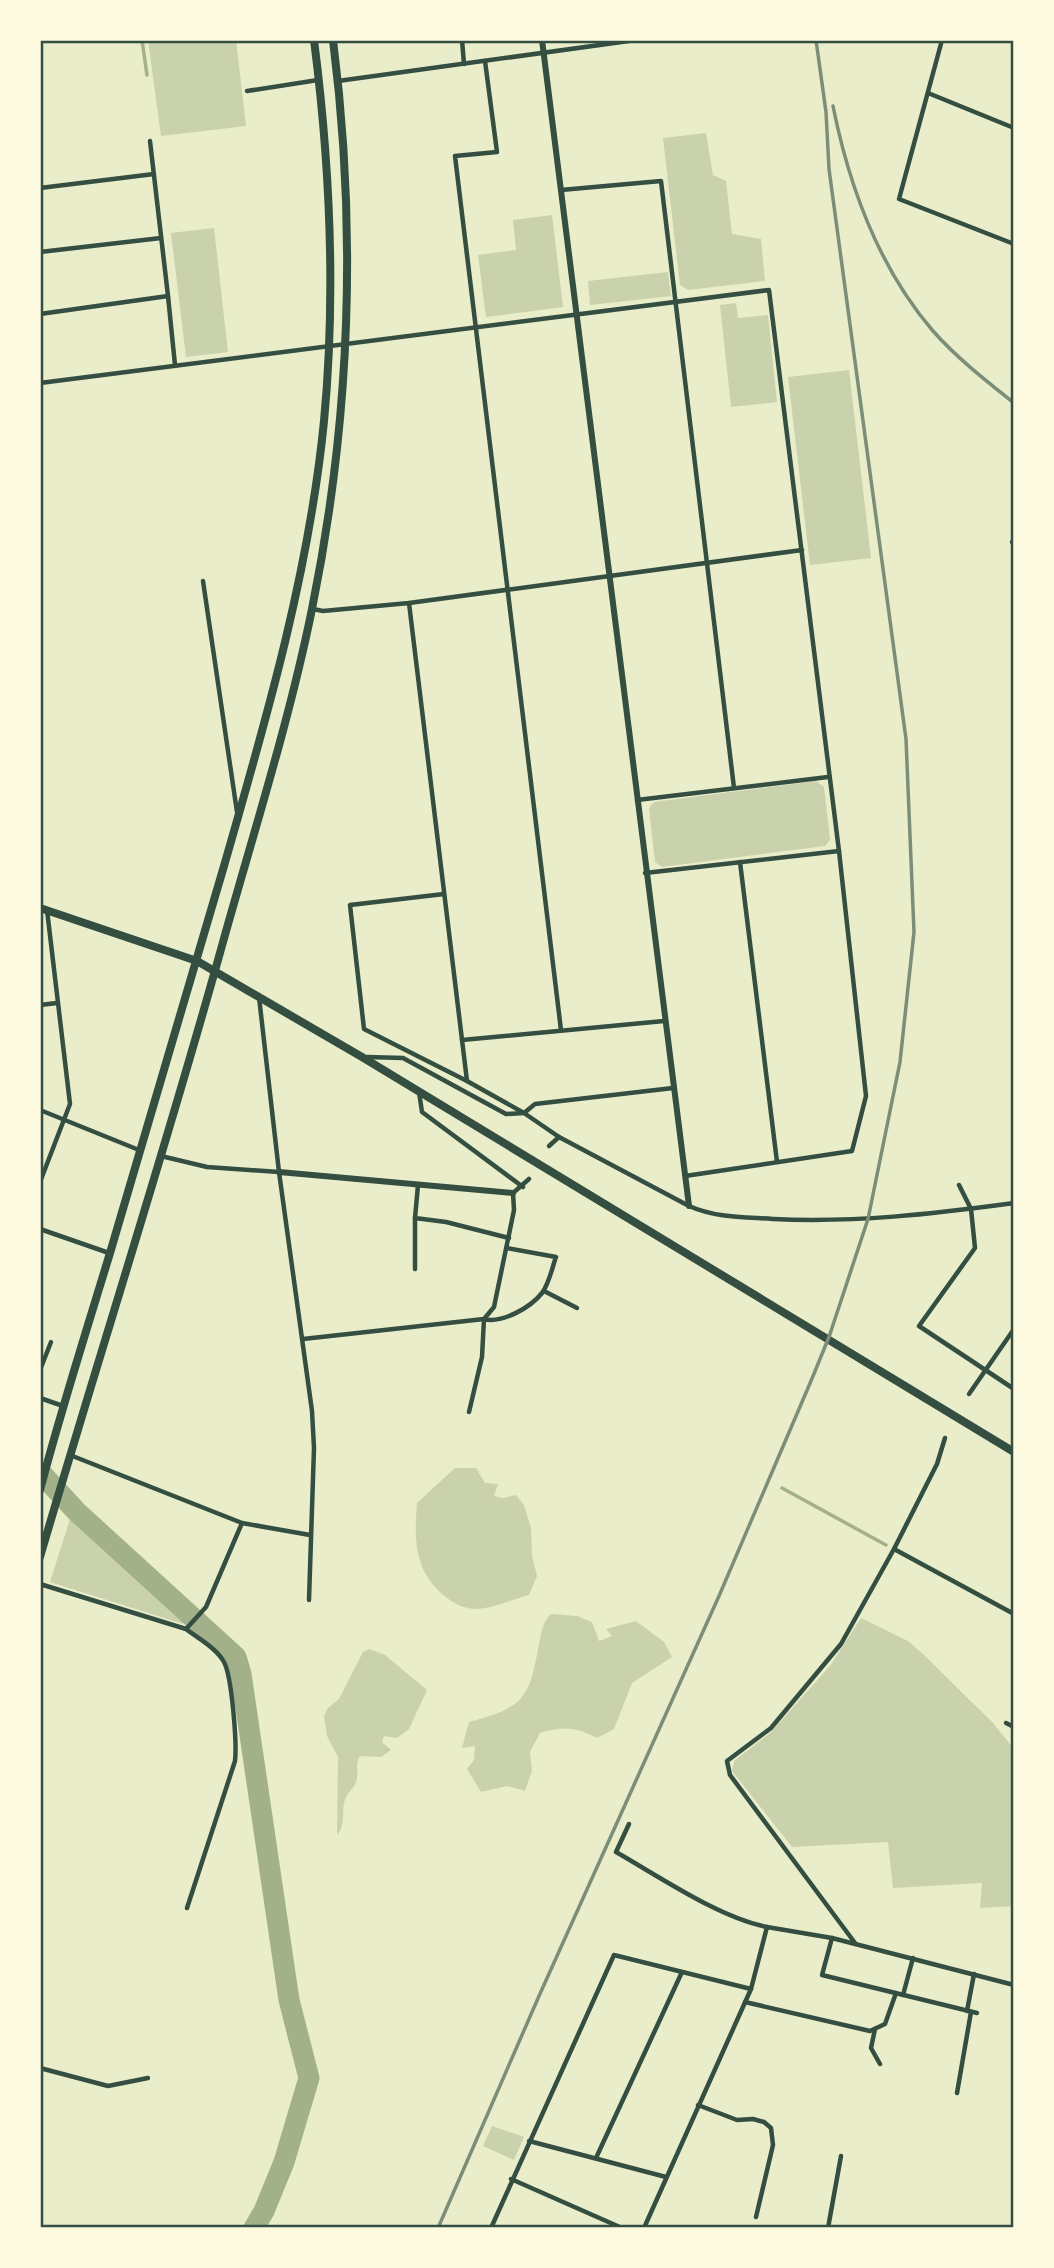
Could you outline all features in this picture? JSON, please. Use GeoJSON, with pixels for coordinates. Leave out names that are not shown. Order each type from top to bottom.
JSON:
{"type":"FeatureCollection","features":[{"type":"Feature","properties":{"kind":"highway"},"geometry":{"type":"LineString","coordinates":[[40,1490],[197,961],[295,603],[312,510],[324,421],[328,345],[329,237],[314,40]]}},
{"type":"Feature","properties":{"kind":"highway"},"geometry":{"type":"LineString","coordinates":[[40,1557],[215,973],[274,765],[312,609],[333,484],[345,343],[347,235],[333,40]]}},
{"type":"Feature","properties":{"kind":"highway"},"geometry":{"type":"LineString","coordinates":[[44,909],[197,961],[419,1091],[1014,1452]]}},
{"type":"Feature","properties":{"kind":"street"},"geometry":{"type":"LineString","coordinates":[[462,40],[464,64]]}},
{"type":"Feature","properties":{"kind":"street"},"geometry":{"type":"LineString","coordinates":[[542,40],[689,1206]]}},
{"type":"Feature","properties":{"kind":"street"},"geometry":{"type":"LineString","coordinates":[[338,81],[636,40]]}},
{"type":"Feature","properties":{"kind":"street"},"geometry":{"type":"LineString","coordinates":[[942,40],[899,199],[1014,244]]}},
{"type":"Feature","properties":{"kind":"street"},"geometry":{"type":"LineString","coordinates":[[485,61],[498,152],[455,156],[561,1030]]}},
{"type":"Feature","properties":{"kind":"street"},"geometry":{"type":"LineString","coordinates":[[247,91],[319,80]]}},
{"type":"Feature","properties":{"kind":"street"},"geometry":{"type":"LineString","coordinates":[[928,93],[1014,128]]}},
{"type":"Feature","properties":{"kind":"street"},"geometry":{"type":"LineString","coordinates":[[150,141],[175,365]]}},
{"type":"Feature","properties":{"kind":"street"},"geometry":{"type":"LineString","coordinates":[[40,188],[154,174]]}},
{"type":"Feature","properties":{"kind":"street"},"geometry":{"type":"LineString","coordinates":[[561,190],[661,181],[734,788]]}},
{"type":"Feature","properties":{"kind":"street"},"geometry":{"type":"LineString","coordinates":[[40,252],[161,238]]}},
{"type":"Feature","properties":{"kind":"street"},"geometry":{"type":"LineString","coordinates":[[40,383],[769,290],[839,851],[866,1096],[852,1151],[684,1176]]}},
{"type":"Feature","properties":{"kind":"street"},"geometry":{"type":"LineString","coordinates":[[40,314],[168,296]]}},
{"type":"Feature","properties":{"kind":"street"},"geometry":{"type":"LineString","coordinates":[[312,609],[323,611],[409,603],[802,551]]}},
{"type":"Feature","properties":{"kind":"street"},"geometry":{"type":"LineString","coordinates":[[203,581],[238,816]]}},
{"type":"Feature","properties":{"kind":"street"},"geometry":{"type":"LineString","coordinates":[[409,603],[467,1081]]}},
{"type":"Feature","properties":{"kind":"street"},"geometry":{"type":"LineString","coordinates":[[637,800],[828,776]]}},
{"type":"Feature","properties":{"kind":"street"},"geometry":{"type":"LineString","coordinates":[[645,873],[839,851]]}},
{"type":"Feature","properties":{"kind":"street"},"geometry":{"type":"LineString","coordinates":[[740,862],[777,1162]]}},
{"type":"Feature","properties":{"kind":"street"},"geometry":{"type":"LineString","coordinates":[[444,894],[350,905],[365,1028],[467,1081],[559,1137],[689,1206],[722,1216],[811,1221],[886,1219],[1014,1203]]}},
{"type":"Feature","properties":{"kind":"street"},"geometry":{"type":"LineString","coordinates":[[40,1182],[70,1104],[44,909]]}},
{"type":"Feature","properties":{"kind":"street"},"geometry":{"type":"LineString","coordinates":[[259,997],[279,1172],[312,1411],[314,1448],[309,1601]]}},
{"type":"Feature","properties":{"kind":"street"},"geometry":{"type":"LineString","coordinates":[[40,1005],[57,1003]]}},
{"type":"Feature","properties":{"kind":"street"},"geometry":{"type":"LineString","coordinates":[[462,1040],[664,1021]]}},
{"type":"Feature","properties":{"kind":"street"},"geometry":{"type":"LineString","coordinates":[[362,1057],[403,1058],[506,1114],[524,1114],[535,1104],[673,1088]]}},
{"type":"Feature","properties":{"kind":"street"},"geometry":{"type":"LineString","coordinates":[[419,1091],[422,1112],[523,1187]]}},
{"type":"Feature","properties":{"kind":"street"},"geometry":{"type":"LineString","coordinates":[[40,1110],[139,1150]]}},
{"type":"Feature","properties":{"kind":"street"},"geometry":{"type":"LineString","coordinates":[[550,1146],[559,1137]]}},
{"type":"Feature","properties":{"kind":"street"},"geometry":{"type":"LineString","coordinates":[[161,1156],[207,1167],[513,1193],[529,1179]]}},
{"type":"Feature","properties":{"kind":"street"},"geometry":{"type":"LineString","coordinates":[[415,1269],[418,1185]]}},
{"type":"Feature","properties":{"kind":"street"},"geometry":{"type":"LineString","coordinates":[[959,1185],[971,1209],[975,1248],[919,1326],[1014,1389]]}},
{"type":"Feature","properties":{"kind":"street"},"geometry":{"type":"LineString","coordinates":[[468,1412],[482,1357],[484,1319],[494,1307],[509,1238],[514,1210],[513,1193]]}},
{"type":"Feature","properties":{"kind":"street"},"geometry":{"type":"LineString","coordinates":[[415,1218],[446,1222],[509,1238]]}},
{"type":"Feature","properties":{"kind":"street"},"geometry":{"type":"LineString","coordinates":[[40,1229],[110,1253]]}},
{"type":"Feature","properties":{"kind":"street"},"geometry":{"type":"LineString","coordinates":[[303,1339],[484,1319],[491,1321],[525,1308],[544,1291],[556,1257],[506,1248]]}},
{"type":"Feature","properties":{"kind":"street"},"geometry":{"type":"LineString","coordinates":[[544,1291],[577,1308]]}},
{"type":"Feature","properties":{"kind":"street"},"geometry":{"type":"LineString","coordinates":[[970,1395],[1014,1329]]}},
{"type":"Feature","properties":{"kind":"street"},"geometry":{"type":"LineString","coordinates":[[40,1370],[51,1342]]}},
{"type":"Feature","properties":{"kind":"street"},"geometry":{"type":"LineString","coordinates":[[40,1398],[64,1407]]}},
{"type":"Feature","properties":{"kind":"street"},"geometry":{"type":"LineString","coordinates":[[855,1943],[730,1775],[727,1761],[771,1728],[841,1644],[937,1464],[945,1437]]}},
{"type":"Feature","properties":{"kind":"street"},"geometry":{"type":"LineString","coordinates":[[70,1455],[242,1523],[310,1535]]}},
{"type":"Feature","properties":{"kind":"street"},"geometry":{"type":"LineString","coordinates":[[186,1629],[206,1607],[242,1523]]}},
{"type":"Feature","properties":{"kind":"street"},"geometry":{"type":"LineString","coordinates":[[894,1549],[1014,1614]]}},
{"type":"Feature","properties":{"kind":"street"},"geometry":{"type":"LineString","coordinates":[[40,1584],[186,1629],[212,1648],[225,1663],[237,1740],[235,1761],[187,1908]]}},
{"type":"Feature","properties":{"kind":"street"},"geometry":{"type":"LineString","coordinates":[[1006,1723],[1014,1727]]}},
{"type":"Feature","properties":{"kind":"street"},"geometry":{"type":"LineString","coordinates":[[629,1824],[616,1852],[752,1924],[855,1943],[1014,1985]]}},
{"type":"Feature","properties":{"kind":"street"},"geometry":{"type":"LineString","coordinates":[[644,2228],[751,1989],[767,1927]]}},
{"type":"Feature","properties":{"kind":"street"},"geometry":{"type":"LineString","coordinates":[[832,1938],[822,1975],[972,2012]]}},
{"type":"Feature","properties":{"kind":"street"},"geometry":{"type":"LineString","coordinates":[[491,2228],[614,1955],[751,1989]]}},
{"type":"Feature","properties":{"kind":"street"},"geometry":{"type":"LineString","coordinates":[[903,1995],[913,1958]]}},
{"type":"Feature","properties":{"kind":"street"},"geometry":{"type":"LineString","coordinates":[[596,2158],[682,1972]]}},
{"type":"Feature","properties":{"kind":"street"},"geometry":{"type":"LineString","coordinates":[[957,2093],[972,2012],[974,1974]]}},
{"type":"Feature","properties":{"kind":"street"},"geometry":{"type":"LineString","coordinates":[[745,2002],[870,2031],[885,2024],[896,1993]]}},
{"type":"Feature","properties":{"kind":"street"},"geometry":{"type":"LineString","coordinates":[[875,2029],[871,2048],[880,2064]]}},
{"type":"Feature","properties":{"kind":"street"},"geometry":{"type":"LineString","coordinates":[[40,2068],[108,2086],[148,2078]]}},
{"type":"Feature","properties":{"kind":"street"},"geometry":{"type":"LineString","coordinates":[[698,2105],[737,2120],[753,2119],[764,2122],[771,2128],[773,2145],[756,2217]]}},
{"type":"Feature","properties":{"kind":"street"},"geometry":{"type":"LineString","coordinates":[[528,2141],[666,2177]]}},
{"type":"Feature","properties":{"kind":"street"},"geometry":{"type":"LineString","coordinates":[[828,2228],[841,2156]]}},
{"type":"Feature","properties":{"kind":"street"},"geometry":{"type":"LineString","coordinates":[[511,2179],[622,2228]]}},
{"type":"Feature","properties":{"kind":"green space"},"geometry":{"type":"Polygon","coordinates":[[[148,40],[236,40],[246,126],[161,136],[148,40]]]}},
{"type":"Feature","properties":{"kind":"green space"},"geometry":{"type":"Polygon","coordinates":[[[706,133],[713,175],[726,181],[732,234],[761,239],[765,281],[688,290],[680,285],[663,138],[706,133]]]}},
{"type":"Feature","properties":{"kind":"green space"},"geometry":{"type":"Polygon","coordinates":[[[552,215],[563,307],[486,317],[478,255],[516,250],[513,220],[552,215]]]}},
{"type":"Feature","properties":{"kind":"green space"},"geometry":{"type":"Polygon","coordinates":[[[214,228],[228,352],[186,357],[171,233],[214,228]]]}},
{"type":"Feature","properties":{"kind":"green space"},"geometry":{"type":"Polygon","coordinates":[[[668,272],[671,296],[590,305],[588,281],[668,272]]]}},
{"type":"Feature","properties":{"kind":"green space"},"geometry":{"type":"Polygon","coordinates":[[[736,303],[738,318],[768,315],[777,402],[731,407],[720,305],[736,303]]]}},
{"type":"Feature","properties":{"kind":"green space"},"geometry":{"type":"Polygon","coordinates":[[[849,370],[871,558],[810,565],[788,377],[849,370]]]}},
{"type":"Feature","properties":{"kind":"green space"},"geometry":{"type":"Polygon","coordinates":[[[816,781],[824,787],[830,840],[825,846],[662,867],[655,862],[649,808],[654,802],[816,781]]]}},
{"type":"Feature","properties":{"kind":"green space"},"geometry":{"type":"Polygon","coordinates":[[[455,1468],[476,1468],[485,1483],[498,1484],[494,1496],[503,1498],[516,1495],[524,1505],[531,1528],[532,1555],[537,1576],[529,1595],[488,1607],[468,1608],[449,1600],[428,1577],[422,1566],[416,1542],[417,1503],[455,1468]]]}},
{"type":"Feature","properties":{"kind":"green space"},"geometry":{"type":"Polygon","coordinates":[[[71,1516],[185,1618],[183,1624],[50,1582],[71,1516]]]}},
{"type":"Feature","properties":{"kind":"green space"},"geometry":{"type":"Polygon","coordinates":[[[551,1614],[577,1616],[592,1622],[599,1641],[612,1636],[606,1629],[636,1621],[664,1642],[672,1657],[632,1683],[614,1729],[597,1738],[570,1729],[540,1733],[530,1752],[532,1771],[525,1791],[507,1786],[481,1792],[467,1769],[474,1760],[475,1746],[462,1748],[469,1722],[502,1711],[521,1698],[532,1678],[543,1628],[551,1614]]]}},
{"type":"Feature","properties":{"kind":"green space"},"geometry":{"type":"Polygon","coordinates":[[[861,1618],[908,1641],[993,1723],[1014,1749],[1014,1906],[980,1908],[982,1883],[893,1888],[888,1842],[792,1847],[732,1771],[734,1761],[770,1733],[830,1666],[861,1618]]]}},
{"type":"Feature","properties":{"kind":"green space"},"geometry":{"type":"Polygon","coordinates":[[[369,1649],[385,1655],[427,1690],[409,1729],[397,1738],[384,1736],[382,1742],[391,1750],[381,1757],[360,1756],[356,1781],[346,1797],[342,1826],[337,1835],[338,1757],[327,1736],[324,1716],[328,1708],[339,1699],[363,1652],[369,1649]]]}},
{"type":"Feature","properties":{"kind":"green space"},"geometry":{"type":"Polygon","coordinates":[[[492,2126],[524,2137],[514,2160],[483,2146],[492,2126]]]}},
{"type":"Feature","properties":{"kind":"waterway"},"geometry":{"type":"LineString","coordinates":[[142,40],[147,75]]}},
{"type":"Feature","properties":{"kind":"waterway"},"geometry":{"type":"LineString","coordinates":[[40,1472],[77,1512],[236,1657],[241,1674],[289,2000],[309,2078],[284,2162],[254,2228]]}},
{"type":"Feature","properties":{"kind":"waterway"},"geometry":{"type":"LineString","coordinates":[[782,1488],[886,1545]]}},
{"type":"Feature","properties":{"kind":"railway"},"geometry":{"type":"LineString","coordinates":[[438,2228],[719,1596],[829,1337],[868,1219],[900,1062],[914,932],[906,739],[829,169],[826,112],[816,40]]}},
{"type":"Feature","properties":{"kind":"railway"},"geometry":{"type":"LineString","coordinates":[[833,106],[857,196],[897,281],[942,341],[1014,403]]}}]}
